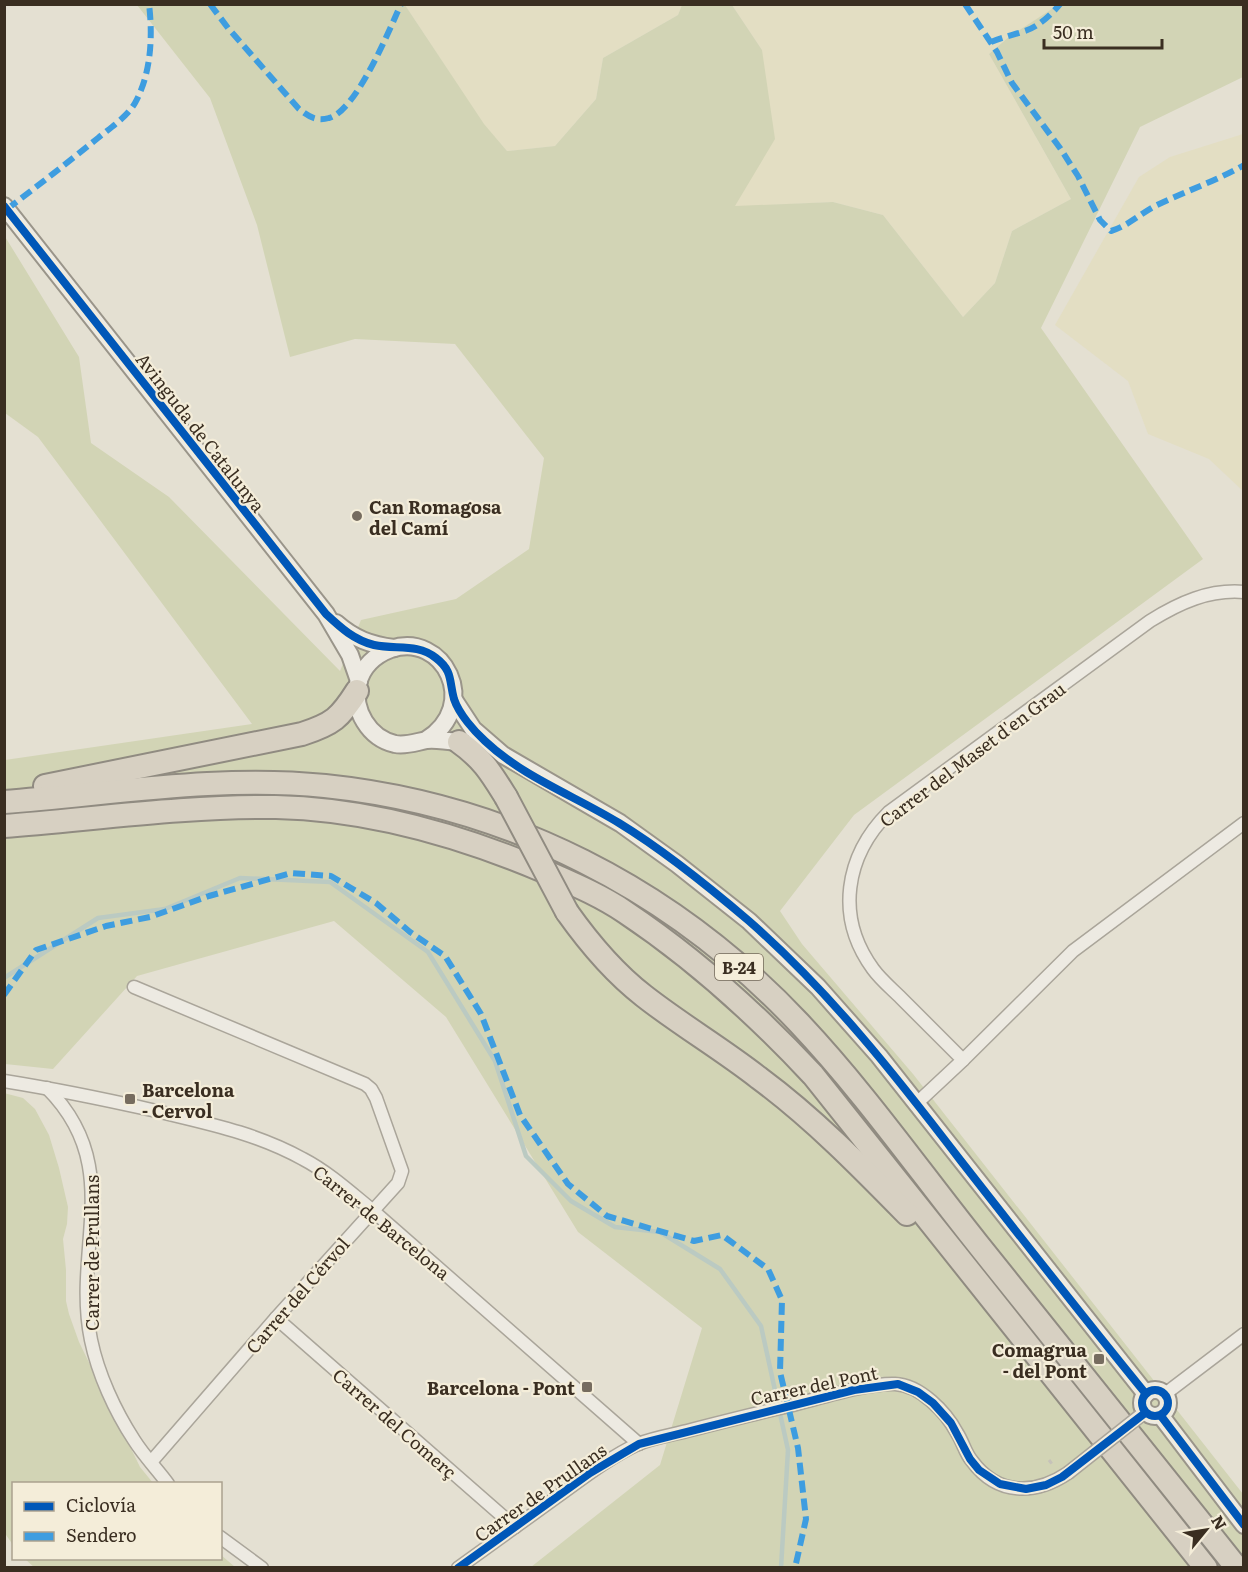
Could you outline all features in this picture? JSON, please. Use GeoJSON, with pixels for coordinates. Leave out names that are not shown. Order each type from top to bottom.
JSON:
{"type":"FeatureCollection","features":[{"type":"Feature","properties":{"kind":"highway"},"geometry":{"type":"LineString","coordinates":[[4,801],[29,789],[310,731],[334,721],[345,710],[358,686]]}},
{"type":"Feature","properties":{"kind":"highway"},"geometry":{"type":"LineString","coordinates":[[459,742],[477,756],[491,772],[567,912],[595,950],[642,995],[760,1078],[810,1119],[866,1170],[923,1231],[973,1273]]}},
{"type":"Feature","properties":{"kind":"highway","name":"B-24"},"geometry":{"type":"LineString","coordinates":[[4,801],[215,783],[323,786],[379,794],[438,805],[560,849],[643,893],[712,944],[759,984],[797,1020],[847,1076],[968,1232],[1237,1568]]}},
{"type":"Feature","properties":{"kind":"highway","name":"B-24"},"geometry":{"type":"LineString","coordinates":[[4,826],[203,810],[277,807],[336,813],[392,821],[459,838],[579,887],[624,911],[727,990],[768,1026],[813,1075],[1206,1568]]}},
{"type":"Feature","properties":{"kind":"street","name":"Avinguda de Catalunya"},"geometry":{"type":"LineString","coordinates":[[4,206],[326,614],[350,655],[358,686]]}},
{"type":"Feature","properties":{"kind":"street","name":"Carrer del Maset d'en Grau"},"geometry":{"type":"LineString","coordinates":[[963,1060],[874,971],[860,947],[850,915],[849,896],[851,878],[865,842],[876,825],[890,812],[1150,621],[1173,607],[1199,596],[1218,592],[1244,592]]}},
{"type":"Feature","properties":{"kind":"street","name":"Avinguda de Catalunya"},"geometry":{"type":"LineString","coordinates":[[326,614],[357,639],[394,648]]}},
{"type":"Feature","properties":{"kind":"street"},"geometry":{"type":"LineString","coordinates":[[426,741],[446,724],[452,712],[453,684],[447,670],[437,659],[424,651],[410,647],[394,648],[382,653],[371,661],[358,686],[361,715],[369,728],[381,738],[396,744],[411,745],[443,740],[459,742],[503,755]]}},
{"type":"Feature","properties":{"kind":"street"},"geometry":{"type":"LineString","coordinates":[[454,700],[473,729],[503,755],[620,823],[677,864],[749,921],[818,987],[917,1103],[1076,1309],[1146,1394]]}},
{"type":"Feature","properties":{"kind":"street"},"geometry":{"type":"LineString","coordinates":[[917,1103],[1073,951],[1244,823]]}},
{"type":"Feature","properties":{"kind":"street","name":"Carrer del Cérvol"},"geometry":{"type":"LineString","coordinates":[[134,987],[365,1084],[376,1098],[402,1172],[398,1183],[276,1318],[151,1462]]}},
{"type":"Feature","properties":{"kind":"street","name":"Carrer de Barcelona"},"geometry":{"type":"LineString","coordinates":[[4,1081],[234,1129],[267,1141],[317,1168],[372,1210],[639,1444]]}},
{"type":"Feature","properties":{"kind":"street","name":"Carrer de Prullans"},"geometry":{"type":"LineString","coordinates":[[46,1088],[70,1115],[90,1164],[92,1198],[88,1317],[96,1359],[105,1383],[134,1441],[166,1482]]}},
{"type":"Feature","properties":{"kind":"street","name":"Carrer del Comerç"},"geometry":{"type":"LineString","coordinates":[[276,1318],[515,1527]]}},
{"type":"Feature","properties":{"kind":"street"},"geometry":{"type":"LineString","coordinates":[[1165,1394],[1244,1334]]}},
{"type":"Feature","properties":{"kind":"street","name":"Carrer del Pont"},"geometry":{"type":"LineString","coordinates":[[639,1444],[854,1390],[898,1384],[918,1392],[933,1403],[951,1423],[970,1459],[979,1470],[1000,1484],[1012,1488],[1036,1488],[1068,1473],[1149,1415]]}},
{"type":"Feature","properties":{"kind":"street"},"geometry":{"type":"LineString","coordinates":[[1165,1394],[1155,1390],[1146,1394],[1142,1400],[1142,1407],[1244,1525]]}},
{"type":"Feature","properties":{"kind":"street"},"geometry":{"type":"LineString","coordinates":[[1149,1415],[1168,1406],[1165,1394]]}},
{"type":"Feature","properties":{"kind":"street","name":"Carrer de Prullans"},"geometry":{"type":"LineString","coordinates":[[458,1568],[590,1473],[639,1444]]}},
{"type":"Feature","properties":{"kind":"street"},"geometry":{"type":"LineString","coordinates":[[222,1538],[262,1568]]}},
{"type":"Feature","properties":{"kind":"path"},"geometry":{"type":"LineString","coordinates":[[1049,1460],[1052,1464]]}},
{"type":"Feature","properties":{"kind":"shaded area"},"geometry":{"type":"Polygon","coordinates":[[[405,5],[682,5],[678,15],[603,58],[596,99],[555,146],[507,151],[484,125],[405,5]]]}},
{"type":"Feature","properties":{"kind":"shaded area"},"geometry":{"type":"Polygon","coordinates":[[[732,5],[1058,5],[1010,36],[989,54],[1071,199],[1012,231],[995,283],[963,317],[883,215],[833,202],[734,207],[762,50],[732,5]]]}},
{"type":"Feature","properties":{"kind":"shaded area"},"geometry":{"type":"Polygon","coordinates":[[[1243,134],[1243,491],[1209,459],[1148,434],[1128,381],[1055,325],[1139,177],[1170,157],[1243,134]]]}},
{"type":"Feature","properties":{"kind":"green space"},"geometry":{"type":"Polygon","coordinates":[[[137,5],[405,5],[484,124],[507,151],[555,146],[596,99],[603,58],[678,15],[682,5],[732,5],[762,50],[775,139],[735,206],[833,202],[883,215],[963,317],[995,283],[1012,231],[1071,199],[989,54],[1010,36],[1058,5],[1243,5],[1243,77],[1140,127],[1041,328],[1203,559],[854,815],[780,911],[802,944],[913,1074],[1243,1494],[1243,1567],[531,1567],[660,1465],[702,1328],[578,1232],[446,1017],[334,921],[137,976],[53,1069],[5,1064],[5,760],[252,724],[38,437],[5,413],[4,235],[79,357],[91,443],[169,497],[340,671],[361,620],[456,599],[529,549],[544,458],[455,344],[355,339],[290,357],[257,225],[210,98],[137,5]]]}},
{"type":"Feature","properties":{"kind":"green space"},"geometry":{"type":"Polygon","coordinates":[[[4,1093],[23,1098],[35,1109],[49,1135],[68,1207],[63,1239],[66,1301],[69,1314],[79,1342],[140,1467],[152,1482],[12,1482],[12,1544],[4,1532],[4,1093]]]}},
{"type":"Feature","properties":{"kind":"green space"},"geometry":{"type":"Polygon","coordinates":[[[222,1556],[235,1567],[35,1568],[26,1560],[222,1560],[222,1556]]]}},
{"type":"Feature","properties":{"kind":"waterway"},"geometry":{"type":"LineString","coordinates":[[4,978],[98,918],[165,909],[240,878],[330,882],[428,952],[495,1061],[526,1156],[571,1201],[615,1227],[660,1232],[720,1269],[761,1326],[788,1450],[781,1568]]}},
{"type":"Feature","properties":{"kind":"marked path"},"geometry":{"type":"LineString","coordinates":[[7,209],[123,118],[132,108],[148,68],[151,42],[149,4]]}},
{"type":"Feature","properties":{"kind":"marked path"},"geometry":{"type":"LineString","coordinates":[[210,4],[299,109],[316,119],[329,118],[350,101],[371,68],[401,4]]}},
{"type":"Feature","properties":{"kind":"marked path"},"geometry":{"type":"LineString","coordinates":[[965,4],[997,52],[1012,83],[1078,176],[1100,220],[1111,231],[1157,205],[1244,165]]}},
{"type":"Feature","properties":{"kind":"marked path"},"geometry":{"type":"LineString","coordinates":[[991,42],[1035,27],[1060,4]]}},
{"type":"Feature","properties":{"kind":"marked path"},"geometry":{"type":"LineString","coordinates":[[4,995],[36,950],[106,926],[150,917],[209,896],[291,873],[331,876],[376,903],[410,932],[445,956],[481,1014],[520,1115],[568,1184],[607,1216],[694,1241],[722,1235],[768,1269],[782,1300],[780,1372],[798,1448],[806,1519],[795,1568]]}},
{"type":"Feature","properties":{"kind":"cycle path"},"geometry":{"type":"LineString","coordinates":[[4,206],[326,614],[348,633],[367,643],[421,650],[436,658],[448,672],[456,705],[463,716],[500,754],[532,776],[602,813],[653,845],[718,895],[779,948],[835,1006],[887,1066],[1146,1394]]}},
{"type":"Feature","properties":{"kind":"cycle path"},"geometry":{"type":"LineString","coordinates":[[458,1568],[590,1473],[639,1444],[854,1390],[898,1384],[918,1392],[933,1403],[951,1423],[970,1459],[979,1470],[1000,1484],[1026,1489],[1046,1485],[1062,1477],[1145,1413]]}},
{"type":"Feature","properties":{"kind":"cycle path"},"geometry":{"type":"LineString","coordinates":[[1155,1390],[1164,1394],[1168,1403],[1164,1412],[1155,1416],[1146,1412],[1142,1403],[1146,1394],[1155,1390]]}},
{"type":"Feature","properties":{"kind":"cycle path"},"geometry":{"type":"LineString","coordinates":[[1161,1416],[1244,1525]]}},
{"type":"Feature","properties":{"kind":"place","name":"Can Romagosa del Camí"},"geometry":{"type":"Point","coordinates":[357,516]}},
{"type":"Feature","properties":{"kind":"place","name":"Barcelona - Cervol"},"geometry":{"type":"Point","coordinates":[130,1099]}},
{"type":"Feature","properties":{"kind":"place","name":"Comagrua - del Pont"},"geometry":{"type":"Point","coordinates":[1099,1359]}},
{"type":"Feature","properties":{"kind":"place","name":"Barcelona - Pont"},"geometry":{"type":"Point","coordinates":[587,1387]}}]}
